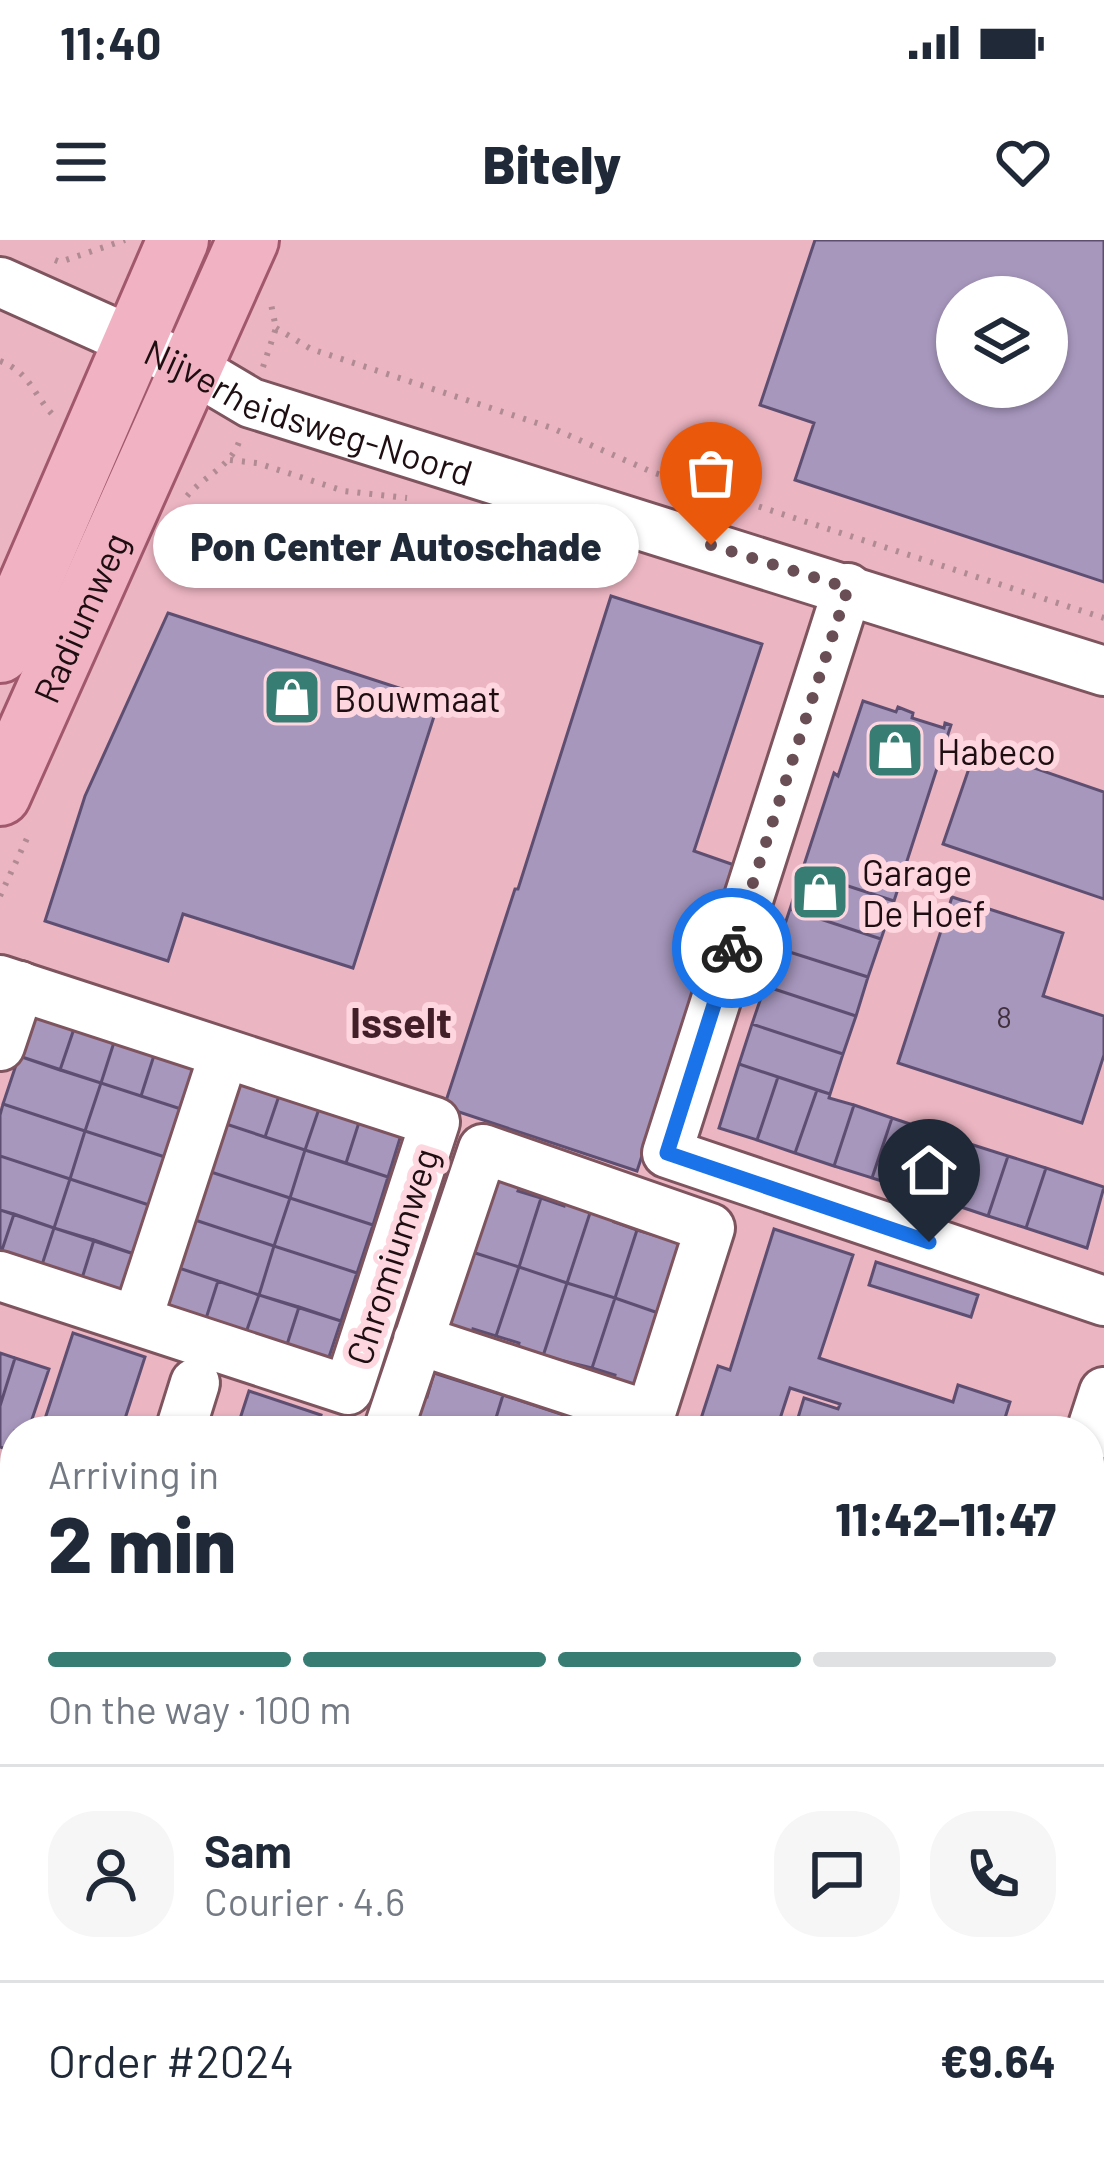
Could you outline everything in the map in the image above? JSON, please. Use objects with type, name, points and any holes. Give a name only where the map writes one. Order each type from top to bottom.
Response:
[{"type":"main road","name":"Radiumweg","points":[[0,652],[133,342],[159,245]]},
{"type":"main road","name":"Radiumweg","points":[[0,795],[192,368],[250,270]]},
{"type":"street","name":"Nijverheidsweg-Noord","points":[[0,282],[192,368],[251,403],[1104,670]]},
{"type":"street","points":[[848,588],[667,1153],[1104,1301]]},
{"type":"street","name":"Chromiumweg","points":[[0,1046],[10,983],[435,1122],[348,1390],[0,1276]]},
{"type":"street","points":[[137,1320],[224,1054]]},
{"type":"street","points":[[393,1416],[483,1149],[710,1228],[650,1416]]},
{"type":"street","points":[[418,1340],[607,1416]]},
{"type":"street","points":[[185,1416],[195,1383]]},
{"type":"path","points":[[44,255],[60,262],[159,245]]},
{"type":"path","points":[[250,270],[276,328],[251,403]]},
{"type":"path","name":"Nijverheidsweg-Noord","points":[[276,328],[311,349],[552,428],[652,472],[1104,618]]},
{"type":"path","points":[[0,361],[26,376],[62,424],[92,436]]},
{"type":"shaded area","points":[[0,240],[1104,240],[1104,1416],[0,1416]]},
{"type":"building","points":[[815,240],[1104,240],[1104,582],[795,480],[814,423],[760,405]]},
{"type":"building","points":[[611,596],[762,644],[694,851],[737,866],[637,1171],[444,1107]]},
{"type":"building","points":[[168,613],[439,701],[353,968],[183,914],[168,961],[45,921],[85,796]]},
{"type":"building","points":[[863,701],[896,712],[898,707],[913,713],[912,718],[944,728],[945,723],[951,725],[894,901],[802,871]]},
{"type":"building","points":[[976,748],[1104,792],[1104,899],[943,844]]},
{"type":"building","points":[[802,871],[894,901],[881,939],[790,909]]},
{"type":"building","points":[[952,897],[1063,933],[1043,996],[1104,1016],[1104,1055],[1082,1123],[898,1063]]},
{"type":"building","points":[[790,909],[881,939],[868,977],[777,948]]},
{"type":"building","points":[[777,948],[868,977],[856,1016],[765,986]]},
{"type":"building","points":[[765,986],[856,1016],[843,1054],[752,1024]]},
{"type":"building","points":[[32,1015],[77,1020],[60,1070],[19,1056]]},
{"type":"building","points":[[77,1020],[117,1033],[101,1083],[60,1070]]},
{"type":"building","points":[[752,1024],[843,1054],[830,1094],[739,1064]]},
{"type":"building","points":[[117,1033],[157,1046],[141,1096],[101,1083]]},
{"type":"building","points":[[157,1046],[196,1068],[184,1110],[141,1096]]},
{"type":"building","points":[[19,1056],[101,1083],[85,1131],[3,1104]]},
{"type":"building","points":[[739,1064],[778,1077],[757,1140],[719,1128]]},
{"type":"building","points":[[778,1077],[817,1090],[795,1153],[757,1140]]},
{"type":"building","points":[[237,1082],[282,1087],[265,1137],[223,1123]]},
{"type":"building","points":[[101,1083],[184,1110],[168,1158],[85,1131]]},
{"type":"building","points":[[282,1087],[322,1100],[305,1150],[265,1137]]},
{"type":"building","points":[[817,1090],[854,1105],[834,1166],[795,1153]]},
{"type":"building","points":[[322,1100],[362,1113],[346,1163],[305,1150]]},
{"type":"building","points":[[3,1104],[85,1131],[70,1179],[0,1156]]},
{"type":"building","points":[[854,1105],[892,1118],[872,1178],[834,1166]]},
{"type":"building","points":[[362,1113],[401,1135],[388,1177],[346,1163]]},
{"type":"building","points":[[892,1118],[931,1131],[911,1190],[872,1178]]},
{"type":"building","points":[[223,1123],[305,1150],[290,1198],[208,1171]]},
{"type":"building","points":[[85,1131],[168,1158],[152,1206],[70,1179]]},
{"type":"building","points":[[931,1131],[970,1144],[949,1203],[911,1190]]},
{"type":"building","points":[[970,1144],[1008,1156],[988,1216],[949,1203]]},
{"type":"building","points":[[305,1150],[388,1177],[373,1225],[290,1198]]},
{"type":"building","points":[[0,1156],[70,1179],[54,1228],[0,1210]]},
{"type":"building","points":[[1008,1156],[1046,1168],[1026,1228],[988,1216]]},
{"type":"building","points":[[1046,1168],[1104,1187],[1087,1248],[1026,1228]]},
{"type":"building","points":[[208,1171],[290,1198],[274,1246],[192,1219]]},
{"type":"building","points":[[493,1178],[541,1198],[519,1267],[469,1251]]},
{"type":"building","points":[[70,1179],[152,1206],[137,1255],[54,1228]]},
{"type":"building","points":[[290,1198],[373,1225],[357,1273],[274,1246]]},
{"type":"building","points":[[541,1198],[591,1210],[567,1283],[519,1267]]},
{"type":"building","points":[[0,1210],[14,1214],[0,1256]]},
{"type":"building","points":[[591,1210],[637,1230],[615,1298],[567,1283]]},
{"type":"building","points":[[14,1214],[54,1228],[38,1277],[0,1256]]},
{"type":"building","points":[[192,1219],[274,1246],[259,1295],[176,1267]]},
{"type":"building","points":[[54,1228],[94,1240],[78,1291],[38,1277]]},
{"type":"building","points":[[774,1229],[853,1255],[819,1358],[953,1402],[958,1385],[1010,1402],[1006,1416],[799,1416],[804,1398],[838,1409],[840,1404],[790,1388],[781,1416],[702,1416],[718,1366],[730,1370]]},
{"type":"building","points":[[637,1230],[688,1242],[664,1315],[615,1298]]},
{"type":"building","points":[[94,1240],[137,1255],[122,1296],[78,1291]]},
{"type":"building","points":[[274,1246],[357,1273],[341,1321],[259,1295]]},
{"type":"building","points":[[469,1251],[519,1267],[496,1336],[446,1324]]},
{"type":"building","points":[[876,1262],[978,1295],[971,1317],[869,1285]]},
{"type":"building","points":[[176,1267],[218,1281],[202,1331],[164,1309]]},
{"type":"building","points":[[519,1267],[567,1283],[543,1356],[496,1336]]},
{"type":"building","points":[[218,1281],[259,1295],[242,1344],[202,1331]]},
{"type":"building","points":[[567,1283],[615,1298],[592,1368],[543,1356]]},
{"type":"building","points":[[259,1295],[299,1307],[283,1357],[242,1344]]},
{"type":"building","points":[[615,1298],[664,1315],[640,1388],[592,1368]]},
{"type":"building","points":[[299,1307],[341,1321],[327,1363],[283,1357]]},
{"type":"building","points":[[73,1333],[145,1357],[126,1416],[46,1416]]},
{"type":"building","points":[[0,1353],[15,1358],[0,1406]]},
{"type":"building","points":[[15,1358],[49,1369],[33,1416],[0,1416]]},
{"type":"building","points":[[434,1373],[503,1395],[497,1416],[416,1416],[422,1396],[427,1397]]},
{"type":"building","points":[[249,1391],[321,1415],[321,1416],[241,1416]]},
{"type":"building","points":[[503,1395],[567,1416],[497,1416]]},
{"type":"way so far","points":[[711,545],[848,588],[732,948]]},
{"type":"place","name":"Pon Center Autoschade","points":[[711,545]]},
{"type":"place","name":"Bouwmaat","points":[[292,697]]},
{"type":"place","name":"Habeco","points":[[895,750]]},
{"type":"place","name":"Garage De Hoef","points":[[820,892]]},
{"type":"district","name":"Isselt","points":[[401,1021]]},
{"type":"route","points":[[732,948],[667,1153],[929,1242]]}]
